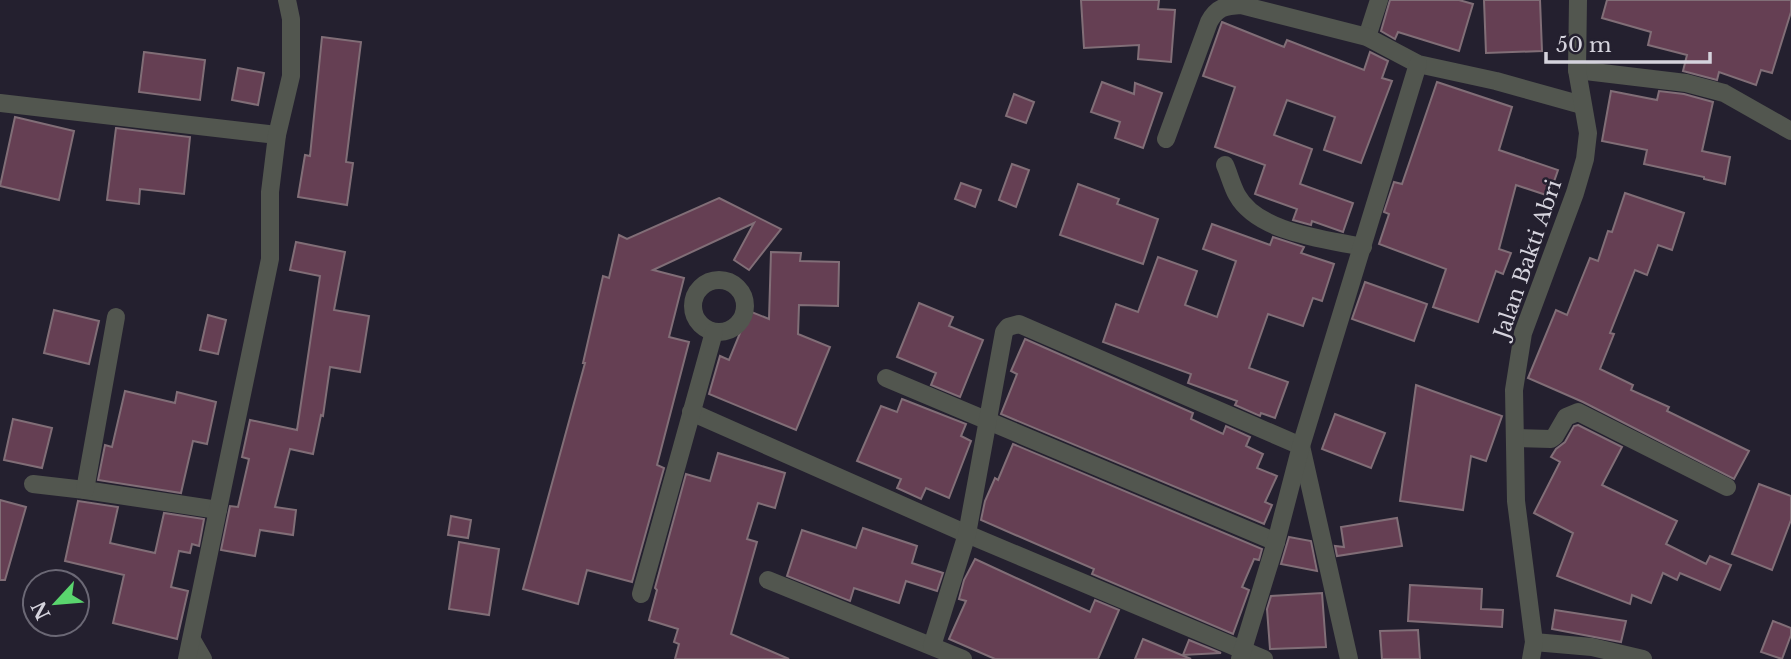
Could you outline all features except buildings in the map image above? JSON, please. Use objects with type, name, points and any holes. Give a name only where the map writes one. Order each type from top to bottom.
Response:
[{"type":"street","points":[[187,659],[270,259],[270,192],[277,135],[291,76],[291,19],[287,0]]},
{"type":"street","points":[[1367,37],[1380,0]]},
{"type":"street","name":"Jalan Bakti Abri","points":[[1532,650],[1516,502],[1514,390],[1523,333],[1575,193],[1584,159],[1588,133],[1577,70],[1578,0]]},
{"type":"street","points":[[1166,139],[1209,22],[1215,10],[1226,6],[1241,5],[1367,37],[1418,64],[1496,81],[1582,106]]},
{"type":"street","points":[[1241,655],[1276,542],[1301,446],[1418,64]]},
{"type":"street","points":[[1577,70],[1686,83],[1724,93],[1791,131]]},
{"type":"street","points":[[0,103],[277,135]]},
{"type":"street","points":[[1225,165],[1237,196],[1259,218],[1308,236],[1363,247]]},
{"type":"street","points":[[85,490],[117,317]]},
{"type":"street","points":[[768,580],[946,654],[1007,327],[1019,324],[1301,446]]},
{"type":"street","points":[[640,594],[714,332]]},
{"type":"street","points":[[886,378],[1276,542]]},
{"type":"street","points":[[691,412],[1241,655],[1264,659]]},
{"type":"street","points":[[1515,439],[1551,439],[1566,416],[1578,412],[1727,487]]},
{"type":"street","points":[[1301,446],[1349,659]]},
{"type":"street","points":[[33,484],[218,510]]},
{"type":"street","points":[[192,640],[203,659]]},
{"type":"street","points":[[1532,650],[1592,647],[1643,659]]}]
